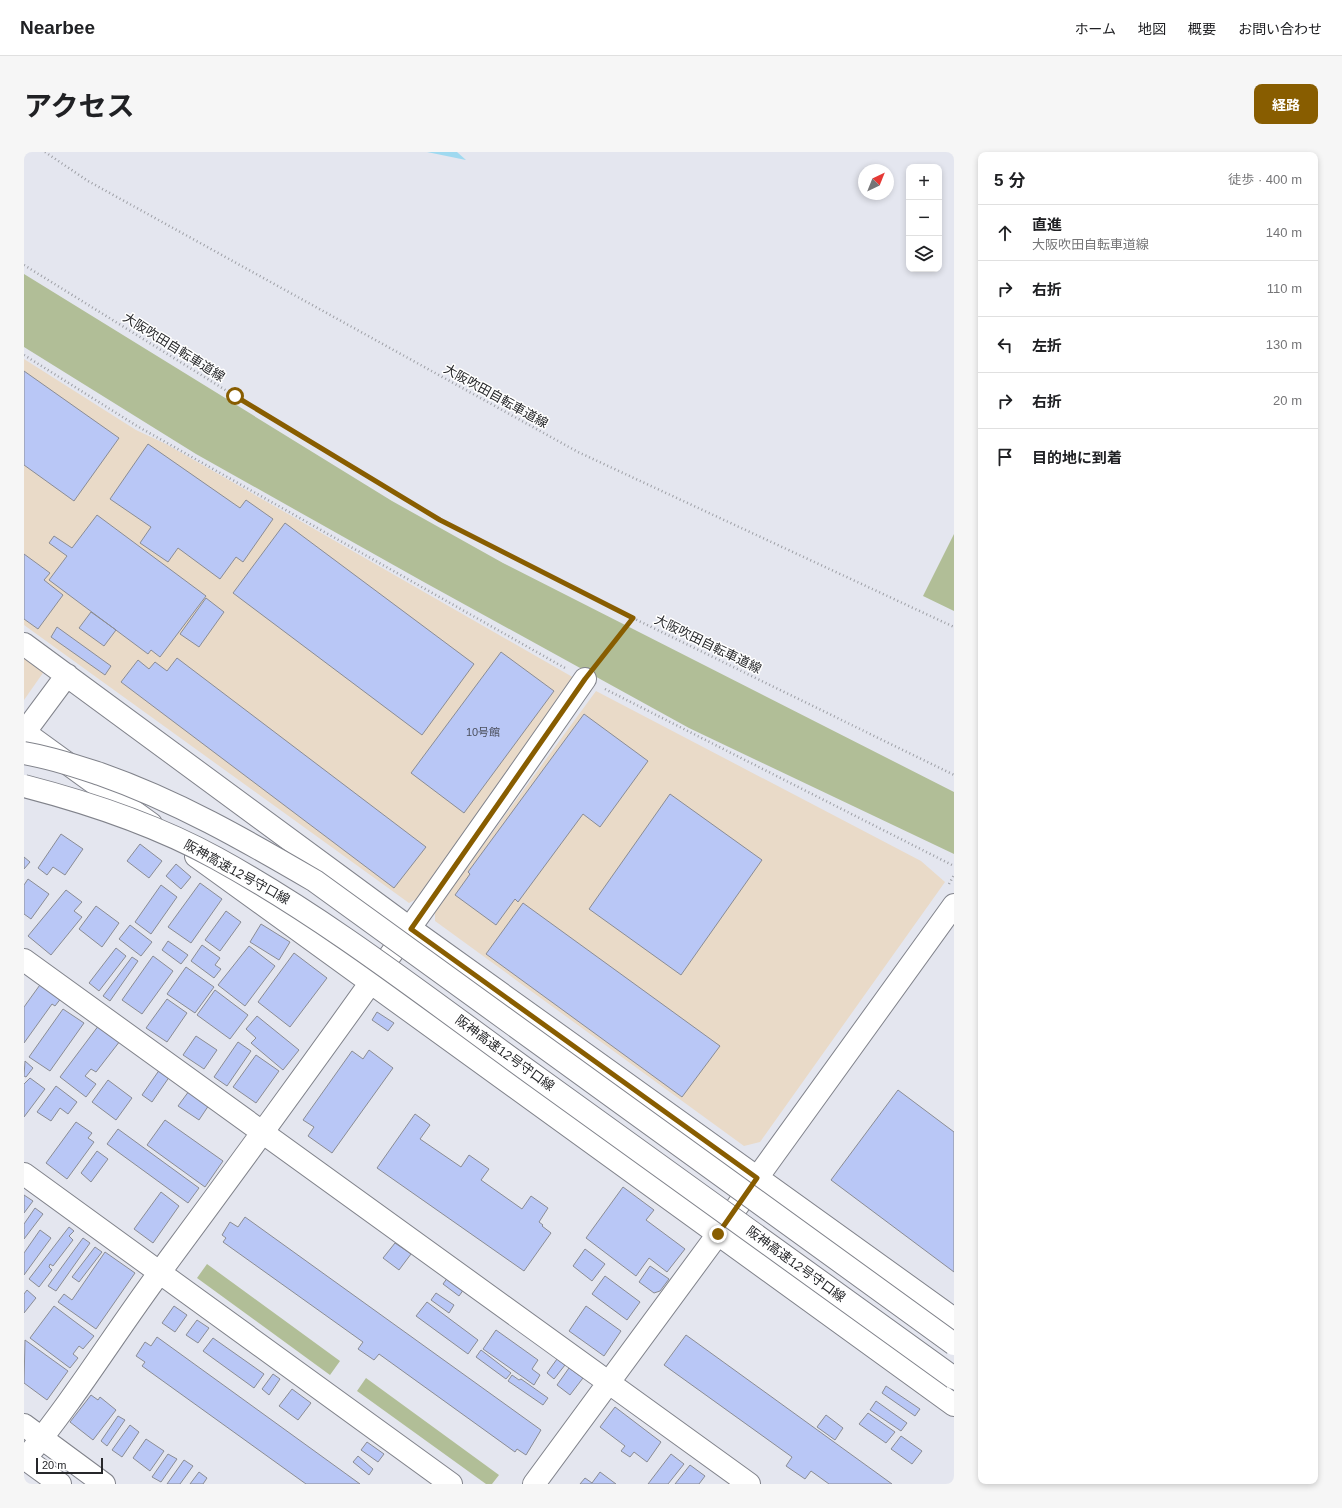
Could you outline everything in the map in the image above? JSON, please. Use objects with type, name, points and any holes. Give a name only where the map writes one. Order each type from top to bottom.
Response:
[{"type":"main road","points":[[24,644],[411,929],[954,1319]]},
{"type":"main road","points":[[67,675],[24,733],[371,982],[954,1405]]},
{"type":"main road","points":[[60,1484],[24,1459],[42,1438],[160,1273],[263,1134],[371,982],[411,929],[585,679]]},
{"type":"main road","points":[[24,753],[80,768],[131,785],[185,808],[233,833],[315,881],[954,1344]]},
{"type":"main road","name":"阪神高速12号守口線","points":[[24,786],[70,798],[112,812],[172,837],[215,857],[296,905],[460,1021],[954,1378]]},
{"type":"main road","points":[[534,1484],[718,1234],[954,906]]},
{"type":"main road","points":[[24,960],[263,1134],[750,1484]]},
{"type":"main road","points":[[24,1174],[451,1484]]},
{"type":"main road","points":[[24,1425],[104,1484]]},
{"type":"path","name":"大阪吹田自転車道線","points":[[45,152],[88,181],[578,452],[954,627]]},
{"type":"path","name":"大阪吹田自転車道線","points":[[24,265],[235,396],[440,520],[633,618],[954,775]]},
{"type":"path","points":[[24,355],[137,426],[585,679],[954,866]]},
{"type":"path","points":[[585,679],[633,618]]},
{"type":"shaded area","points":[[24,359],[136,430],[166,444],[576,679],[427,893],[409,903],[24,625]]},
{"type":"shaded area","points":[[24,655],[45,670],[24,700]]},
{"type":"shaded area","points":[[596,691],[921,861],[945,882],[760,1142],[744,1146],[435,921],[435,911]]},
{"type":"green space","points":[[24,274],[392,501],[503,563],[954,792],[954,854],[689,728],[422,581],[196,454],[24,347]]},
{"type":"green space","points":[[954,534],[954,611],[923,596]]},
{"type":"green space","points":[[207,1264],[340,1361],[330,1375],[197,1278]]},
{"type":"green space","points":[[366,1378],[499,1475],[492,1484],[486,1484],[357,1391]]},
{"type":"water","points":[[427,152],[457,152],[466,160]]},
{"type":"building","points":[[24,371],[119,438],[74,501],[24,465]]},
{"type":"building","points":[[148,444],[240,508],[246,500],[273,519],[243,562],[236,557],[220,579],[178,548],[168,562],[140,543],[151,527],[110,499]]},
{"type":"building","points":[[97,515],[206,596],[160,657],[151,650],[148,654],[49,580],[67,556],[49,543],[54,536],[72,548]]},
{"type":"building","points":[[285,523],[474,664],[422,735],[233,593]]},
{"type":"building","points":[[24,554],[50,573],[44,580],[63,595],[38,629],[24,619]]},
{"type":"building","points":[[206,598],[224,612],[199,647],[180,634]]},
{"type":"building","points":[[91,612],[116,630],[104,646],[79,628]]},
{"type":"building","points":[[57,627],[111,666],[105,675],[51,637]]},
{"type":"building","points":[[501,652],[554,691],[464,813],[411,773]]},
{"type":"building","points":[[177,658],[426,847],[394,888],[121,682],[138,660],[149,669],[155,662],[167,671]]},
{"type":"building","points":[[584,714],[648,761],[600,827],[583,814],[518,902],[515,899],[496,925],[455,895],[470,874],[468,872]]},
{"type":"building","points":[[670,794],[762,860],[681,975],[589,909]]},
{"type":"building","points":[[61,834],[83,849],[65,875],[53,867],[47,875],[38,868]]},
{"type":"building","points":[[140,844],[162,861],[149,878],[127,861]]},
{"type":"building","points":[[24,857],[30,862],[24,869]]},
{"type":"building","points":[[176,864],[191,877],[181,889],[166,876]]},
{"type":"building","points":[[28,879],[49,894],[31,919],[24,914],[24,885]]},
{"type":"building","points":[[200,883],[222,899],[191,943],[168,927]]},
{"type":"building","points":[[161,885],[177,897],[151,934],[135,922]]},
{"type":"building","points":[[66,890],[82,902],[74,911],[82,917],[51,955],[28,936]]},
{"type":"building","points":[[523,903],[720,1046],[682,1097],[486,954]]},
{"type":"building","points":[[96,906],[119,923],[102,947],[79,929]]},
{"type":"building","points":[[226,911],[241,922],[220,951],[205,940]]},
{"type":"building","points":[[261,924],[290,942],[279,960],[250,942]]},
{"type":"building","points":[[130,925],[152,942],[141,956],[119,939]]},
{"type":"building","points":[[168,941],[188,955],[181,964],[162,950]]},
{"type":"building","points":[[202,945],[220,958],[215,965],[221,969],[214,978],[191,961]]},
{"type":"building","points":[[249,946],[275,966],[245,1006],[218,985]]},
{"type":"building","points":[[116,948],[126,956],[99,991],[89,983]]},
{"type":"building","points":[[294,953],[327,978],[290,1027],[258,1002]]},
{"type":"building","points":[[153,956],[173,971],[142,1014],[122,1000]]},
{"type":"building","points":[[132,957],[138,961],[110,1001],[103,996]]},
{"type":"building","points":[[186,967],[214,987],[195,1013],[167,994]]},
{"type":"building","points":[[42,982],[62,997],[55,1006],[52,1004],[24,1043],[24,1007]]},
{"type":"building","points":[[215,990],[248,1015],[230,1039],[197,1015]]},
{"type":"building","points":[[167,999],[187,1013],[167,1042],[146,1028]]},
{"type":"building","points":[[63,1009],[84,1023],[50,1071],[29,1057]]},
{"type":"building","points":[[377,1012],[394,1023],[388,1031],[372,1020]]},
{"type":"building","points":[[257,1016],[299,1050],[283,1070],[251,1043],[256,1038],[246,1029]]},
{"type":"building","points":[[99,1025],[120,1041],[96,1072],[91,1069],[85,1076],[96,1084],[86,1097],[60,1077]]},
{"type":"building","points":[[196,1036],[217,1050],[204,1069],[183,1055]]},
{"type":"building","points":[[238,1042],[251,1051],[227,1086],[214,1077]]},
{"type":"building","points":[[369,1050],[393,1068],[332,1153],[308,1136],[314,1127],[303,1120],[352,1051],[363,1059]]},
{"type":"building","points":[[256,1055],[279,1071],[256,1103],[233,1087]]},
{"type":"building","points":[[25,1061],[33,1068],[26,1077],[24,1076]]},
{"type":"building","points":[[160,1069],[170,1076],[152,1102],[142,1095]]},
{"type":"building","points":[[30,1078],[45,1089],[24,1117],[24,1084]]},
{"type":"building","points":[[108,1080],[132,1098],[116,1120],[92,1102]]},
{"type":"building","points":[[56,1086],[77,1102],[68,1114],[60,1108],[51,1121],[37,1112]]},
{"type":"building","points":[[898,1090],[954,1132],[954,1272],[831,1180]]},
{"type":"building","points":[[189,1091],[209,1105],[199,1120],[178,1106]]},
{"type":"building","points":[[415,1114],[430,1125],[420,1139],[461,1167],[469,1155],[489,1169],[481,1180],[522,1209],[531,1196],[548,1208],[539,1222],[551,1233],[524,1271],[377,1168]]},
{"type":"building","points":[[165,1120],[223,1161],[205,1187],[147,1145]]},
{"type":"building","points":[[76,1122],[92,1133],[88,1138],[94,1142],[67,1179],[46,1163]]},
{"type":"building","points":[[118,1129],[199,1188],[188,1203],[107,1144]]},
{"type":"building","points":[[97,1151],[108,1159],[91,1182],[81,1173]]},
{"type":"building","points":[[623,1187],[654,1210],[646,1220],[685,1249],[667,1272],[649,1258],[636,1276],[586,1238]]},
{"type":"building","points":[[161,1192],[179,1206],[153,1243],[134,1229]]},
{"type":"building","points":[[24,1195],[33,1201],[24,1213]]},
{"type":"building","points":[[35,1208],[43,1214],[24,1239],[24,1224]]},
{"type":"building","points":[[245,1217],[541,1430],[526,1455],[517,1449],[515,1452],[379,1354],[374,1360],[358,1349],[363,1342],[223,1242],[226,1238],[222,1235],[230,1222],[238,1227]]},
{"type":"building","points":[[69,1227],[74,1231],[69,1236],[73,1240],[53,1266],[50,1264],[49,1267],[52,1270],[39,1287],[29,1279]]},
{"type":"building","points":[[40,1230],[51,1238],[24,1275],[24,1253]]},
{"type":"building","points":[[83,1238],[90,1243],[56,1291],[48,1286]]},
{"type":"building","points":[[395,1243],[411,1254],[399,1270],[383,1258]]},
{"type":"building","points":[[95,1247],[102,1252],[79,1282],[72,1277]]},
{"type":"building","points":[[585,1249],[605,1264],[592,1281],[573,1266]]},
{"type":"building","points":[[105,1252],[135,1273],[96,1329],[58,1302],[64,1294],[72,1300]]},
{"type":"building","points":[[650,1266],[669,1279],[660,1291],[654,1293],[639,1282]]},
{"type":"building","points":[[605,1276],[640,1302],[627,1320],[592,1294]]},
{"type":"building","points":[[448,1277],[464,1289],[459,1296],[443,1284]]},
{"type":"building","points":[[27,1290],[36,1298],[24,1313],[24,1294]]},
{"type":"building","points":[[436,1293],[454,1305],[449,1313],[431,1300]]},
{"type":"building","points":[[427,1302],[478,1340],[468,1354],[416,1316]]},
{"type":"building","points":[[54,1306],[94,1336],[83,1349],[79,1346],[73,1354],[78,1358],[70,1368],[30,1338]]},
{"type":"building","points":[[174,1306],[187,1315],[175,1332],[162,1323]]},
{"type":"building","points":[[586,1306],[621,1331],[604,1356],[569,1331]]},
{"type":"building","points":[[197,1320],[209,1328],[198,1343],[186,1335]]},
{"type":"building","points":[[496,1330],[538,1360],[532,1369],[540,1375],[534,1385],[483,1349]]},
{"type":"building","points":[[686,1335],[892,1484],[829,1484],[811,1471],[805,1479],[786,1466],[792,1457],[664,1365]]},
{"type":"building","points":[[157,1337],[360,1484],[306,1484],[142,1366],[145,1362],[136,1356],[145,1342],[151,1346]]},
{"type":"building","points":[[213,1338],[264,1374],[254,1388],[203,1351]]},
{"type":"building","points":[[25,1340],[68,1371],[47,1400],[24,1383]]},
{"type":"building","points":[[481,1350],[511,1373],[506,1379],[476,1357]]},
{"type":"building","points":[[557,1359],[565,1365],[554,1379],[547,1373]]},
{"type":"building","points":[[569,1368],[583,1378],[570,1395],[557,1385]]},
{"type":"building","points":[[273,1374],[280,1379],[269,1395],[262,1389]]},
{"type":"building","points":[[512,1375],[519,1380],[521,1379],[548,1398],[543,1405],[508,1381]]},
{"type":"building","points":[[886,1386],[920,1409],[915,1416],[882,1393]]},
{"type":"building","points":[[292,1389],[311,1403],[298,1420],[279,1406]]},
{"type":"building","points":[[91,1395],[98,1400],[100,1397],[116,1410],[93,1440],[70,1422]]},
{"type":"building","points":[[876,1401],[907,1423],[901,1431],[870,1410]]},
{"type":"building","points":[[615,1407],[661,1442],[647,1462],[634,1452],[630,1457],[621,1451],[625,1446],[600,1427]]},
{"type":"building","points":[[868,1413],[895,1432],[886,1443],[859,1424]]},
{"type":"building","points":[[826,1415],[843,1428],[835,1440],[817,1427]]},
{"type":"building","points":[[118,1416],[125,1420],[107,1446],[101,1441]]},
{"type":"building","points":[[130,1425],[139,1432],[122,1457],[112,1450]]},
{"type":"building","points":[[901,1436],[922,1451],[912,1464],[891,1449]]},
{"type":"building","points":[[146,1439],[164,1451],[150,1471],[133,1458]]},
{"type":"building","points":[[367,1442],[384,1454],[378,1462],[361,1450]]},
{"type":"building","points":[[168,1454],[177,1459],[161,1482],[152,1477]]},
{"type":"building","points":[[671,1454],[684,1464],[668,1484],[648,1484]]},
{"type":"building","points":[[358,1456],[373,1469],[369,1475],[353,1462]]},
{"type":"building","points":[[184,1460],[193,1466],[180,1484],[167,1484]]},
{"type":"building","points":[[690,1465],[705,1476],[699,1484],[675,1484]]},
{"type":"building","points":[[199,1472],[207,1478],[203,1484],[190,1484]]},
{"type":"building","points":[[600,1472],[616,1484],[580,1484],[585,1478],[592,1483]]},
{"type":"route","points":[[235,396],[440,520],[633,618],[585,679],[411,929],[757,1178],[718,1234]]}]
